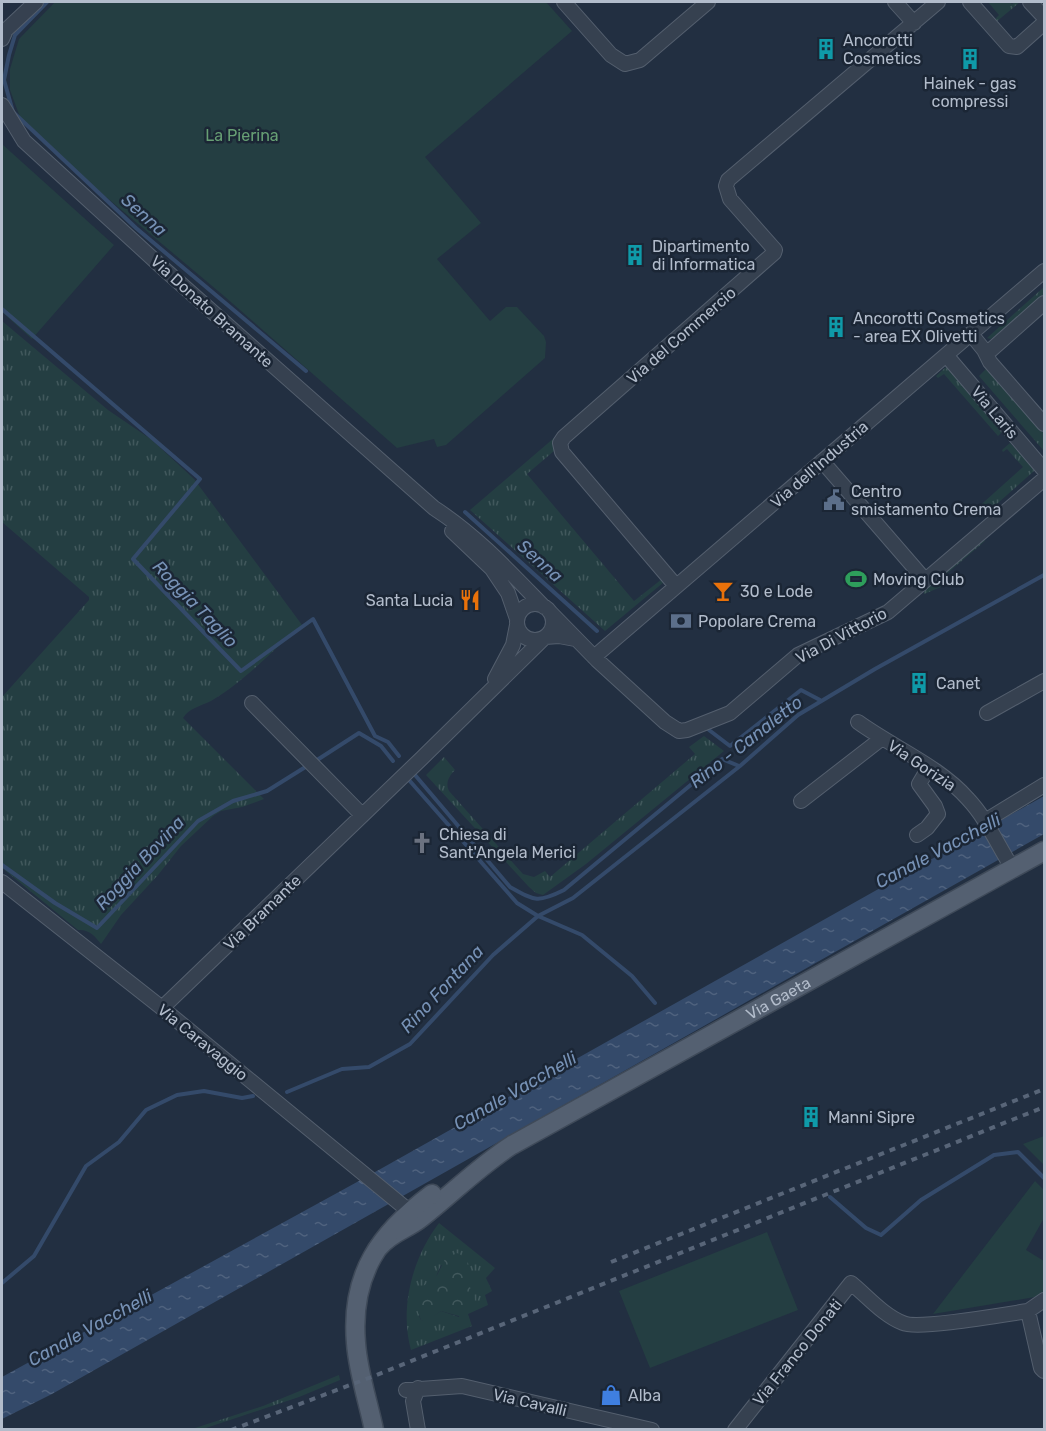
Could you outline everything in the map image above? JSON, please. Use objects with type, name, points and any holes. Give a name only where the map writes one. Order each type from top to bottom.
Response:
[{"type":"main road","name":"Via Gaeta","points":[[374,1430],[357,1356],[355,1329],[357,1302],[364,1276],[379,1247],[409,1212],[465,1171],[1009,863],[1044,852]]},
{"type":"street","points":[[2,39],[6,30],[36,2]]},
{"type":"street","points":[[564,2],[611,55],[617,61],[625,64],[640,60],[708,2]]},
{"type":"street","points":[[896,2],[914,23]]},
{"type":"street","name":"Via del Commercio","points":[[676,586],[562,452],[560,443],[564,437],[773,256],[775,250],[730,198],[726,186],[728,180],[938,2]]},
{"type":"street","points":[[970,2],[1009,46],[1017,46],[1044,23]]},
{"type":"street","points":[[1032,2],[1044,17]]},
{"type":"street","name":"Via Donato Bramante","points":[[2,105],[24,141],[164,269],[434,508],[471,536],[547,609]]},
{"type":"street","name":"Via dell'Industria","points":[[594,657],[1044,272]]},
{"type":"street","points":[[984,350],[991,350],[1044,303]]},
{"type":"street","name":"Via Laris","points":[[970,334],[984,350],[990,362],[1044,424]]},
{"type":"street","name":"Via Laris","points":[[946,355],[1044,470]]},
{"type":"street","points":[[822,461],[925,580]]},
{"type":"street","name":"Via Di Vittorio","points":[[547,609],[575,639],[665,722],[679,731],[687,730],[730,713],[798,655],[888,612],[1044,479]]},
{"type":"street","name":"Via Donato Bramante","points":[[434,508],[449,529],[492,569],[508,593],[517,622]]},
{"type":"street","points":[[544,637],[552,627],[552,616],[547,609],[539,605],[528,605],[519,613],[517,622],[522,635],[533,640],[559,636],[575,639]]},
{"type":"street","name":"Via Bramante","points":[[487,694],[513,645],[517,622]]},
{"type":"street","name":"Via Bramante","points":[[162,1008],[544,637]]},
{"type":"street","points":[[987,713],[1044,681]]},
{"type":"street","points":[[252,703],[362,816]]},
{"type":"street","name":"Via Gorizia","points":[[858,722],[956,786],[970,800],[987,824],[1009,863]]},
{"type":"street","name":"Via Gorizia","points":[[801,801],[881,739]]},
{"type":"street","points":[[917,835],[935,820],[938,814],[919,784],[929,767]]},
{"type":"street","points":[[987,824],[1044,785]]},
{"type":"street","name":"Via Caravaggio","points":[[2,882],[162,1008],[369,1176],[409,1212]]},
{"type":"street","name":"Via Franco Donati","points":[[735,1430],[851,1283],[905,1325],[975,1319],[1028,1311],[1044,1300]]},
{"type":"street","points":[[1028,1311],[1041,1368],[1044,1371]]},
{"type":"street","name":"Via Cavalli","points":[[418,1430],[412,1389],[462,1386],[652,1430]]},
{"type":"green space","name":"La Pierina","points":[[55,2],[546,2],[572,31],[425,157],[481,223],[437,259],[490,321],[506,307],[517,307],[544,336],[545,358],[446,445],[437,447],[434,439],[397,448],[224,296],[56,155],[20,117],[10,90],[10,69],[19,39]]},
{"type":"green space","points":[[988,2],[1012,4],[1020,2],[996,22],[994,20],[999,15]]},
{"type":"green space","points":[[2,144],[114,245],[32,339],[2,312]]},
{"type":"green space","points":[[1044,287],[1044,294],[991,339],[987,338]]},
{"type":"green space","points":[[2,321],[108,410],[152,440],[194,479],[302,625],[235,684],[183,718],[264,799],[221,811],[213,816],[181,846],[121,915],[101,944],[89,932],[78,930],[2,868],[2,697],[89,600],[89,597],[2,522]]},
{"type":"green space","points":[[946,367],[1002,432],[998,436],[944,374],[938,378],[936,376]]},
{"type":"green space","points":[[987,368],[1044,434],[1044,451],[979,376]]},
{"type":"green space","points":[[554,438],[554,451],[527,474],[634,601],[662,579],[664,582],[605,631],[470,510]]},
{"type":"green space","points":[[1010,443],[1034,471],[981,518],[975,510],[1023,467],[1007,449],[1003,452],[1002,450]]},
{"type":"green space","points":[[983,539],[985,541],[943,577],[948,584],[924,594],[924,589]]},
{"type":"green space","points":[[704,736],[724,751],[586,864],[543,895],[529,887],[426,775],[444,757],[455,770],[448,780],[449,791],[523,874],[534,877],[545,871],[550,877],[695,754],[689,747]]},
{"type":"green space","points":[[1044,1136],[1044,1165],[1023,1144]]},
{"type":"green space","points":[[1035,1181],[1044,1190],[1044,1218],[1026,1250],[1044,1261],[1044,1291],[1035,1297],[933,1314]]},
{"type":"green space","points":[[439,1223],[495,1268],[486,1278],[492,1291],[485,1295],[488,1305],[468,1314],[472,1326],[411,1350],[408,1334],[408,1300],[416,1267],[430,1236]],"holes":[[[441,1265],[466,1280],[459,1317],[441,1311],[426,1321],[421,1320],[419,1316]]]},
{"type":"green space","points":[[767,1232],[798,1310],[650,1368],[619,1291]]},
{"type":"green space","points":[[457,1253],[463,1256],[468,1264],[471,1274],[466,1284],[474,1291],[475,1304],[462,1317],[441,1311],[426,1322],[421,1320],[416,1307],[420,1289],[437,1275],[445,1259]]},
{"type":"green space","points":[[339,1375],[340,1380],[299,1397],[203,1429],[192,1429],[263,1406]]},
{"type":"water","points":[[1044,796],[1044,834],[52,1394],[2,1419],[2,1377],[368,1176]]},
{"type":"waterway","name":"Senna","points":[[47,2],[15,35],[4,80],[13,112],[136,228],[306,371]]},
{"type":"waterway","name":"Roggia Taglio","points":[[2,309],[200,479],[133,559],[241,671],[313,619],[375,736],[388,742],[399,756]]},
{"type":"waterway","name":"Senna","points":[[465,512],[597,631]]},
{"type":"waterway","name":"Rino - Canaletto","points":[[287,1092],[342,1069],[369,1067],[410,1044],[493,955],[538,916],[573,898],[740,766],[798,715],[875,669],[1044,575]]},
{"type":"waterway","name":"Senna","points":[[709,730],[730,746],[801,690],[820,700]]},
{"type":"waterway","name":"Roggia Bovina","points":[[314,762],[359,733],[381,746],[393,761]]},
{"type":"waterway","name":"Roggia Taglio","points":[[415,775],[510,887],[537,899],[564,890],[722,759],[739,766]]},
{"type":"waterway","name":"Roggia Bovina","points":[[2,865],[55,903],[97,928],[198,821],[233,801],[267,791],[307,766]]},
{"type":"waterway","name":"Roggia Bovina","points":[[409,780],[517,903],[538,916],[582,935],[632,976],[655,1003]]},
{"type":"waterway","name":"Rino Fontana","points":[[2,1283],[34,1256],[86,1166],[119,1142],[146,1110],[177,1095],[204,1091],[242,1098],[253,1096]]},
{"type":"waterway","points":[[830,1197],[866,1228],[881,1235],[921,1200],[994,1155],[1018,1152],[1044,1178]]},
{"type":"railway","points":[[611,1262],[1044,1089]]},
{"type":"railway","points":[[231,1430],[374,1376],[1044,1107]]},
{"type":"place","name":"Ancorotti Cosmetics","points":[[826,49]]},
{"type":"place","name":"Hainek - gas compressi","points":[[970,59]]},
{"type":"place","name":"Dipartimento di Informatica","points":[[635,255]]},
{"type":"place","name":"Ancorotti Cosmetics - area EX Olivetti","points":[[836,327]]},
{"type":"place","name":"Centro smistamento Crema","points":[[834,500]]},
{"type":"place","name":"Moving Club","points":[[856,579]]},
{"type":"place","name":"30 e Lode","points":[[723,591]]},
{"type":"place","name":"Santa Lucia","points":[[470,600]]},
{"type":"place","name":"Popolare Crema","points":[[681,621]]},
{"type":"place","name":"Canet","points":[[919,683]]},
{"type":"place","name":"Chiesa di Sant'Angela Merici","points":[[422,843]]},
{"type":"place","name":"Manni Sipre","points":[[811,1117]]},
{"type":"place","name":"Alba","points":[[611,1395]]},
{"type":"water label","name":"Canale Vacchelli","points":[[938,851]]},
{"type":"water label","name":"Canale Vacchelli","points":[[515,1091]]},
{"type":"water label","name":"Canale Vacchelli","points":[[90,1328]]}]
